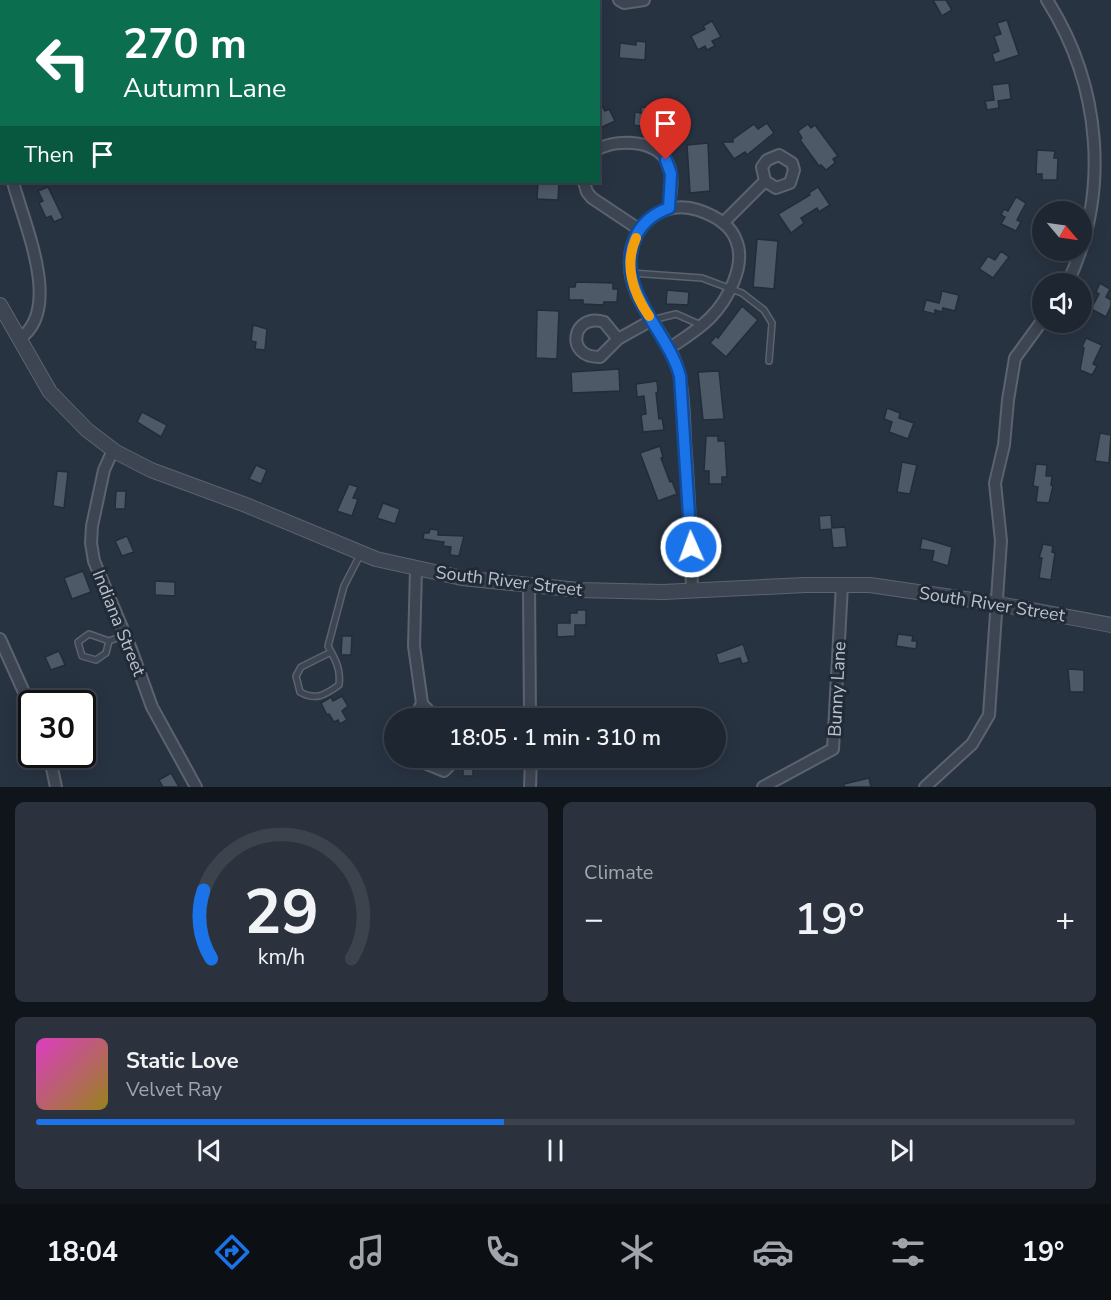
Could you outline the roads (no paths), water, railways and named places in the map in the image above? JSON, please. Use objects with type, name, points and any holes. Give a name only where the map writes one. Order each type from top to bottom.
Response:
[{"type":"street","points":[[619,0],[624,3],[644,0]]},
{"type":"street","points":[[1047,0],[1065,31],[1078,62],[1090,102],[1094,145],[1093,208],[1082,250],[1072,273]]},
{"type":"street","points":[[600,148],[613,143],[640,144],[661,154],[671,174],[669,208]]},
{"type":"street","points":[[723,223],[765,181]]},
{"type":"street","points":[[13,183],[35,261],[39,291],[33,326],[19,339]]},
{"type":"street","points":[[584,183],[592,198],[640,230]]},
{"type":"street","points":[[670,348],[702,325],[717,310],[731,287],[737,271],[739,248],[731,231],[723,223],[697,210],[669,208],[654,215],[640,230],[632,246],[631,273],[636,292],[670,348],[680,376],[691,525],[692,591]]},
{"type":"street","name":"South River Street","points":[[0,307],[57,399],[87,430],[113,450],[151,470],[246,505],[360,553],[416,569],[529,586],[634,592],[842,585],[894,588],[995,603],[1111,625]]},
{"type":"street","points":[[618,339],[651,320]]},
{"type":"street","points":[[925,787],[972,744],[989,715],[1000,541],[995,483],[1006,430],[1015,358],[1033,333]]},
{"type":"street","name":"Indiana Street","points":[[113,450],[104,470],[92,526],[91,543],[94,561],[152,707],[196,787]]},
{"type":"street","points":[[416,569],[414,646],[421,708]]},
{"type":"street","name":"Bunny Lane","points":[[763,787],[833,749],[842,585]]},
{"type":"street","points":[[529,586],[530,708]]},
{"type":"street","points":[[0,639],[23,690]]},
{"type":"street","points":[[422,705],[425,708]]},
{"type":"street","points":[[52,768],[56,787]]},
{"type":"street","points":[[530,787],[531,768]]},
{"type":"lane","points":[[631,273],[702,278],[731,287],[755,303],[770,318],[772,330],[769,361]]},
{"type":"lane","points":[[651,320],[676,314],[702,325]]},
{"type":"lane","points":[[331,652],[301,667],[296,676],[300,692],[309,697],[317,697],[339,685],[340,674],[331,652],[328,646],[344,586],[360,553]]},
{"type":"lane","points":[[109,642],[106,653],[96,660],[82,656],[78,648],[78,642],[89,634],[109,642],[125,635]]}]
